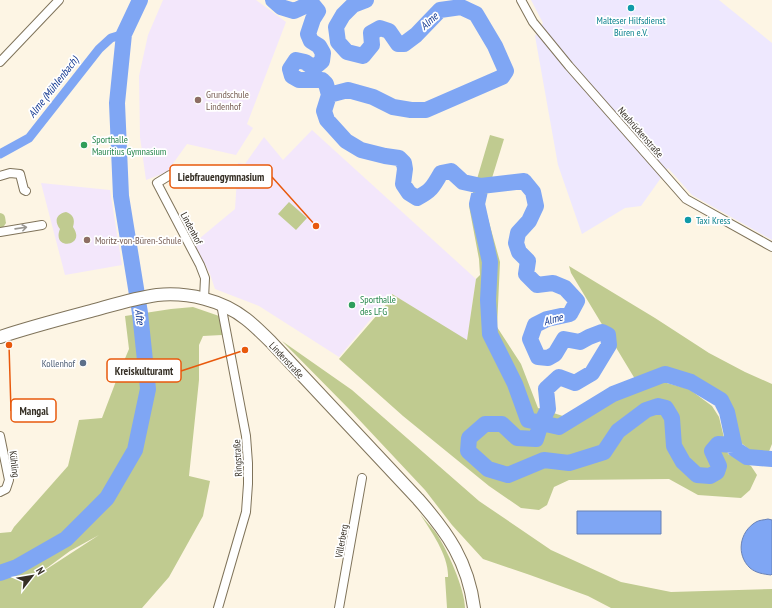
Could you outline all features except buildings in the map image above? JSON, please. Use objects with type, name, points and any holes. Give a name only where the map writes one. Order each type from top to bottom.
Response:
[{"type":"main road","name":"Lindenstraße","points":[[0,337],[123,302],[157,295],[170,294],[204,299],[221,304],[234,311],[257,329],[436,519],[456,551],[469,584],[474,608]]},
{"type":"street","points":[[0,62],[59,0]]},
{"type":"street","name":"Neubrückenstraße","points":[[521,0],[533,22],[569,66],[686,199],[772,247]]},
{"type":"street","points":[[0,176],[10,173],[20,174],[24,190],[26,191]]},
{"type":"street","name":"Lindenhof","points":[[170,175],[157,183],[200,265],[205,278],[204,299]]},
{"type":"street","points":[[0,232],[42,225]]},
{"type":"street","name":"Ringstraße","points":[[218,608],[246,512],[248,484],[246,436],[221,304]]},
{"type":"street","name":"Kühling","points":[[0,436],[9,480],[6,489],[0,492]]},
{"type":"street","name":"Villerberg","points":[[339,608],[362,478]]},
{"type":"shaded area","name":"Grundschule Lindenhof","points":[[163,0],[256,0],[286,22],[247,124],[253,128],[236,155],[187,144],[167,172],[146,180],[140,137],[139,76],[148,35]]},
{"type":"shaded area","points":[[531,0],[719,0],[772,43],[772,240],[692,195],[668,168],[641,206],[625,208],[582,234],[558,165],[535,36],[543,23]]},
{"type":"shaded area","points":[[312,130],[476,279],[467,341],[392,294],[339,357],[259,306],[215,289],[210,274],[194,243],[235,209],[238,163],[245,164],[264,137],[283,160]]},
{"type":"shaded area","name":"Moritz-von-Büren-Schule","points":[[41,183],[110,190],[122,265],[65,275]]},
{"type":"green space","points":[[490,135],[504,139],[484,204],[500,262],[497,327],[521,364],[538,408],[566,417],[610,389],[635,379],[640,391],[663,382],[689,389],[712,406],[719,417],[728,454],[751,466],[757,475],[750,490],[741,498],[698,495],[669,479],[569,480],[554,487],[547,505],[539,510],[521,508],[489,486],[403,416],[339,359],[390,300],[392,294],[467,340],[476,279],[480,275],[479,259],[469,206]]},
{"type":"green space","points":[[289,202],[307,218],[296,230],[278,214]]},
{"type":"green space","points":[[66,212],[73,218],[73,227],[76,234],[76,239],[68,244],[60,241],[60,229],[57,223],[58,216]]},
{"type":"green space","points":[[0,213],[4,215],[6,223],[2,229],[0,229]]},
{"type":"green space","points":[[569,266],[655,318],[709,353],[772,384],[772,444],[768,454],[750,450],[740,442],[733,410],[726,396],[691,376],[664,370],[635,379],[571,273]]},
{"type":"green space","points":[[193,307],[222,317],[222,335],[203,336],[199,345],[199,380],[189,476],[210,481],[203,516],[169,577],[142,608],[0,608],[0,533],[11,532],[68,466],[79,420],[102,418],[129,349],[125,316]],"holes":[[[99,535],[36,576],[70,551]]]},
{"type":"green space","points":[[282,341],[352,390],[479,501],[551,550],[621,582],[671,592],[772,589],[772,608],[611,608],[588,596],[483,559],[452,525],[425,490],[349,409]]},
{"type":"green space","points":[[420,514],[436,533],[450,559],[459,580],[465,608],[447,608],[445,577],[448,577],[448,569],[446,561],[438,544]]},
{"type":"water","points":[[577,511],[661,511],[661,534],[577,534]]},
{"type":"water","points":[[768,519],[772,520],[771,575],[762,574],[752,570],[746,563],[741,550],[743,538],[750,526],[757,521]]},
{"type":"waterway","name":"Afte","points":[[0,573],[17,567],[66,539],[107,498],[135,450],[148,389],[140,313],[121,196],[117,103],[124,34],[140,0]]},
{"type":"waterway","name":"Alme","points":[[273,0],[281,7],[294,11],[305,6],[313,5],[318,11],[313,19],[308,34],[311,41],[319,46],[323,53],[322,61],[316,66],[311,66],[305,62],[296,60],[290,69],[292,76],[299,80],[322,80],[326,84],[329,95],[324,111],[327,120],[346,141],[361,150],[399,158],[404,163],[405,169],[403,184],[409,193],[417,198],[431,188],[441,173],[451,171],[463,182],[481,186],[524,181],[533,192],[536,206],[529,221],[518,233],[516,243],[519,252],[528,261],[526,274],[537,285],[553,283],[565,288],[577,301],[570,314],[547,319],[535,325],[530,339],[538,357],[548,358],[555,354],[564,339],[580,342],[602,332],[608,335],[609,345],[592,373],[575,383],[559,377],[546,389],[548,409],[541,423],[536,439],[517,438],[502,424],[485,424],[469,438],[468,451],[488,469],[508,475],[544,460],[569,463],[604,452],[618,431],[646,410],[658,406],[666,408],[672,418],[674,446],[683,462],[697,475],[710,476],[717,472],[719,466],[712,451],[718,444],[734,445]]},
{"type":"waterway","name":"Alme","points":[[329,95],[348,90],[373,97],[393,107],[411,110],[426,110],[502,77],[506,71],[495,46],[476,14],[461,7],[440,10],[416,35],[404,44],[398,44],[389,31],[380,28],[371,33],[372,45],[363,56],[347,52],[338,42],[336,27],[343,15],[353,5],[366,0]]},
{"type":"waterway","name":"Alme (Mühlenbach)","points":[[0,154],[29,138],[99,49],[111,38],[124,34]]},
{"type":"waterway","name":"Alme","points":[[481,186],[477,204],[490,262],[488,300],[490,334],[515,384],[528,420],[559,427],[613,394],[665,374],[691,382],[721,400],[727,412],[735,449],[747,457],[772,459]]},
{"type":"place","name":"Malteser Hilfsdienst Büren e.V.","points":[[631,8]]},
{"type":"place","name":"Grundschule Lindenhof","points":[[198,100]]},
{"type":"place","name":"Sporthalle Mauritius Gymnasium","points":[[84,145]]},
{"type":"place","name":"Taxi Kress","points":[[688,220]]},
{"type":"place","name":"Liebfrauengymnasium","points":[[316,226]]},
{"type":"place","name":"Moritz-von-Büren-Schule","points":[[87,240]]},
{"type":"place","name":"Sporthalle des LFG","points":[[352,305]]},
{"type":"place","name":"Mangal","points":[[9,345]]},
{"type":"place","name":"Kreiskulturamt","points":[[245,350]]},
{"type":"place","name":"Kollenhof","points":[[83,363]]}]
